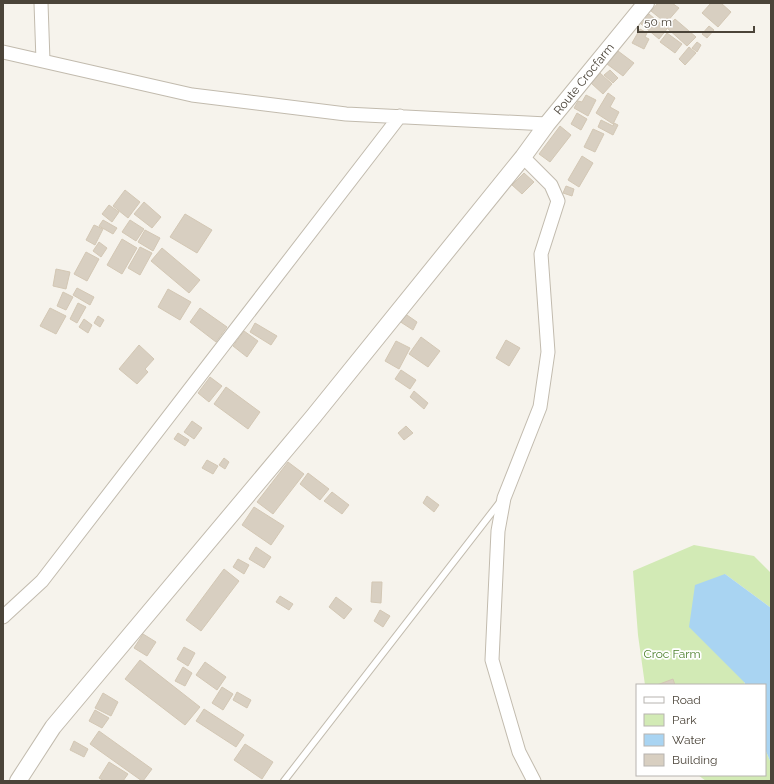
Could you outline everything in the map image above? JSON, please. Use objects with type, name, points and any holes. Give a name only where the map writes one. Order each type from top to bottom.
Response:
[{"type":"street","points":[[41,3],[43,61]]},
{"type":"street","name":"Route Crocfarm","points":[[18,781],[53,727],[313,417],[523,157],[547,124],[646,3]]},
{"type":"street","points":[[3,52],[192,95],[346,114],[547,124]]},
{"type":"street","points":[[3,617],[42,581],[400,116]]},
{"type":"street","points":[[523,157],[551,185],[558,201],[541,254],[548,352],[540,407],[504,498],[498,531],[492,660],[519,752],[534,781]]},
{"type":"lane","points":[[284,781],[504,498]]},
{"type":"green space","name":"Croc Farm","points":[[694,545],[754,556],[771,573],[771,608],[725,574],[745,684],[645,684],[638,635],[633,571]]},
{"type":"green space","points":[[766,751],[771,763],[771,781],[706,781],[699,776],[766,776]]},
{"type":"water","points":[[725,574],[771,608],[771,763],[766,751],[766,684],[745,684],[689,627],[695,585]]},
{"type":"building","points":[[658,3],[672,3],[679,8],[666,23],[651,11]]},
{"type":"building","points":[[711,3],[721,3],[731,12],[718,27],[702,13]]},
{"type":"building","points":[[649,14],[667,29],[659,39],[641,24]]},
{"type":"building","points":[[675,19],[696,37],[687,46],[667,28]]},
{"type":"building","points":[[709,26],[714,30],[707,38],[702,34]]},
{"type":"building","points":[[640,29],[647,33],[645,37],[649,39],[644,49],[632,43]]},
{"type":"building","points":[[667,33],[682,44],[675,53],[660,42]]},
{"type":"building","points":[[697,42],[701,45],[697,52],[692,48]]},
{"type":"building","points":[[689,47],[696,53],[685,65],[679,59]]},
{"type":"building","points":[[618,51],[634,63],[623,76],[607,64]]},
{"type":"building","points":[[610,70],[618,78],[613,83],[604,75]]},
{"type":"building","points":[[600,73],[612,84],[603,94],[591,83]]},
{"type":"building","points":[[608,93],[615,98],[610,107],[619,112],[613,124],[596,113]]},
{"type":"building","points":[[586,95],[596,100],[588,116],[574,108],[578,101],[582,102]]},
{"type":"building","points":[[577,113],[587,119],[581,130],[571,124]]},
{"type":"building","points":[[601,120],[613,126],[614,123],[618,125],[613,135],[598,127]]},
{"type":"building","points":[[560,126],[571,135],[550,162],[539,154]]},
{"type":"building","points":[[593,129],[604,134],[595,152],[584,147]]},
{"type":"building","points":[[582,156],[593,163],[579,187],[568,180]]},
{"type":"building","points":[[524,173],[534,182],[522,194],[512,185]]},
{"type":"building","points":[[566,186],[574,189],[572,196],[563,193]]},
{"type":"building","points":[[125,190],[140,202],[128,218],[113,206]]},
{"type":"building","points":[[144,202],[161,217],[152,228],[134,214]]},
{"type":"building","points":[[109,205],[119,212],[112,222],[102,214]]},
{"type":"building","points":[[185,214],[212,230],[197,253],[170,237]]},
{"type":"building","points":[[103,220],[117,228],[113,234],[99,226]]},
{"type":"building","points":[[130,220],[144,229],[136,241],[122,232]]},
{"type":"building","points":[[94,225],[103,229],[95,245],[86,240]]},
{"type":"building","points":[[145,230],[160,238],[153,251],[138,242]]},
{"type":"building","points":[[122,239],[137,248],[122,274],[107,265]]},
{"type":"building","points":[[99,242],[107,248],[101,257],[93,251]]},
{"type":"building","points":[[140,247],[152,253],[140,275],[128,268]]},
{"type":"building","points":[[162,248],[200,280],[189,293],[151,261]]},
{"type":"building","points":[[86,252],[99,259],[87,281],[74,274]]},
{"type":"building","points":[[56,269],[70,272],[66,289],[53,286]]},
{"type":"building","points":[[77,288],[94,297],[90,305],[73,295]]},
{"type":"building","points":[[168,289],[191,302],[180,320],[158,307]]},
{"type":"building","points":[[63,292],[73,297],[66,310],[57,306]]},
{"type":"building","points":[[78,303],[86,307],[77,323],[70,319]]},
{"type":"building","points":[[50,308],[66,316],[56,334],[40,326]]},
{"type":"building","points":[[200,308],[227,327],[216,342],[190,322]]},
{"type":"building","points":[[404,313],[417,322],[413,330],[399,321]]},
{"type":"building","points":[[98,316],[104,320],[100,327],[94,323]]},
{"type":"building","points":[[84,319],[92,325],[88,333],[79,327]]},
{"type":"building","points":[[255,323],[277,336],[271,345],[250,332]]},
{"type":"building","points":[[244,331],[258,341],[247,357],[233,346]]},
{"type":"building","points":[[421,337],[440,351],[428,367],[409,354]]},
{"type":"building","points":[[506,340],[520,348],[509,366],[496,358]]},
{"type":"building","points":[[396,341],[410,348],[399,369],[385,361]]},
{"type":"building","points":[[139,345],[154,359],[145,369],[148,372],[137,384],[119,369]]},
{"type":"building","points":[[401,370],[416,380],[410,389],[395,379]]},
{"type":"building","points":[[210,377],[222,386],[209,402],[198,393]]},
{"type":"building","points":[[226,387],[260,412],[248,429],[214,404]]},
{"type":"building","points":[[414,391],[428,403],[424,409],[410,397]]},
{"type":"building","points":[[192,421],[202,428],[194,439],[184,432]]},
{"type":"building","points":[[406,426],[413,433],[404,440],[398,433]]},
{"type":"building","points":[[178,433],[189,440],[185,446],[174,439]]},
{"type":"building","points":[[224,458],[229,462],[225,469],[219,465]]},
{"type":"building","points":[[207,460],[218,466],[213,474],[202,468]]},
{"type":"building","points":[[288,462],[304,474],[273,514],[257,502]]},
{"type":"building","points":[[308,473],[329,489],[320,500],[300,484]]},
{"type":"building","points":[[332,492],[349,505],[342,514],[324,501]]},
{"type":"building","points":[[427,496],[439,505],[434,512],[423,503]]},
{"type":"building","points":[[254,507],[284,526],[271,545],[242,525]]},
{"type":"building","points":[[256,547],[271,557],[264,568],[249,559]]},
{"type":"building","points":[[238,559],[249,565],[244,574],[233,567]]},
{"type":"building","points":[[224,569],[239,581],[201,631],[186,620]]},
{"type":"building","points":[[372,582],[382,582],[381,603],[371,602]]},
{"type":"building","points":[[280,596],[293,604],[289,610],[276,602]]},
{"type":"building","points":[[336,597],[352,609],[344,619],[329,607]]},
{"type":"building","points":[[380,610],[390,616],[383,627],[374,621]]},
{"type":"building","points":[[143,634],[156,642],[147,656],[134,648]]},
{"type":"building","points":[[184,647],[195,653],[188,666],[177,659]]},
{"type":"building","points":[[140,660],[200,707],[185,725],[125,679]]},
{"type":"building","points":[[205,662],[226,677],[217,690],[196,675]]},
{"type":"building","points":[[183,667],[192,673],[185,686],[175,681]]},
{"type":"building","points":[[673,679],[675,684],[660,684]]},
{"type":"building","points":[[222,687],[233,694],[223,710],[212,703]]},
{"type":"building","points":[[237,692],[251,700],[247,708],[233,700]]},
{"type":"building","points":[[103,693],[118,702],[111,716],[95,708]]},
{"type":"building","points":[[204,709],[244,735],[236,747],[196,721]]},
{"type":"building","points":[[95,710],[109,718],[102,728],[89,721]]},
{"type":"building","points":[[99,731],[152,769],[143,781],[90,744]]},
{"type":"building","points":[[74,741],[88,749],[84,757],[70,750]]},
{"type":"building","points":[[245,744],[273,762],[262,779],[234,760]]},
{"type":"building","points":[[109,762],[128,774],[123,781],[104,781],[99,778]]}]
